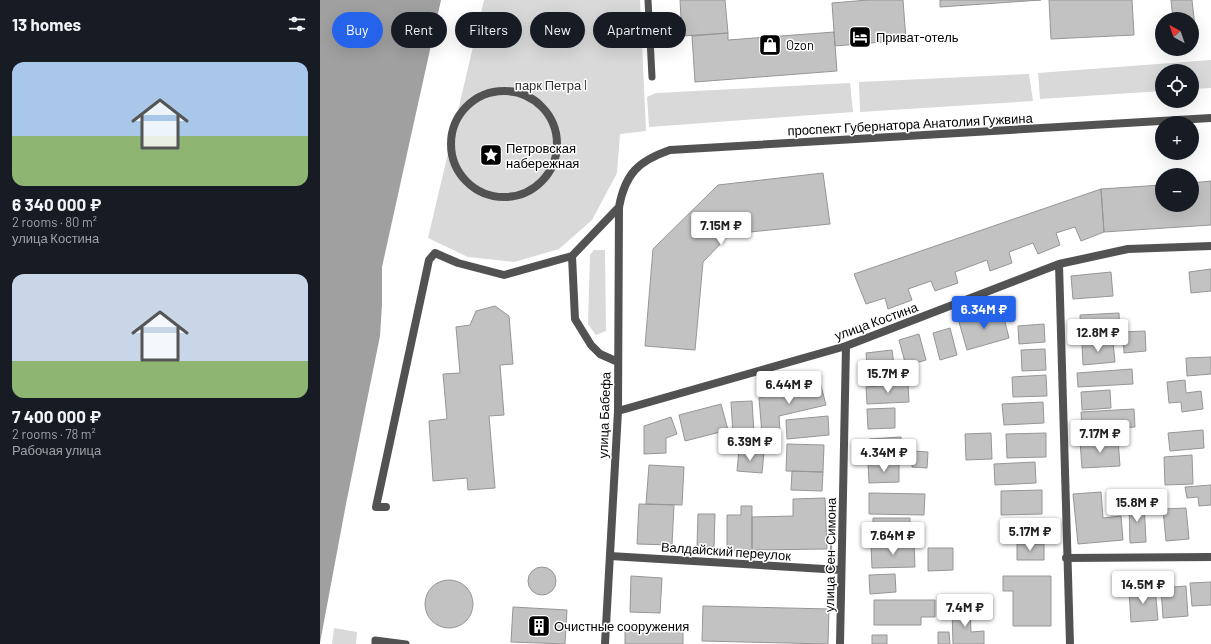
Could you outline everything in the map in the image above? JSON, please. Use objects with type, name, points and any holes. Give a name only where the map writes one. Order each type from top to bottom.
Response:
[{"type":"street","points":[[498,91],[522,94],[539,103],[552,120],[557,140],[555,161],[544,180],[526,193],[507,198],[490,196],[470,186],[456,170],[450,149],[455,122],[472,101],[498,91]]},
{"type":"street","name":"проспект Губернатора Анатолия Гужвина","points":[[624,186],[629,177],[644,162],[652,156],[670,150],[1211,118]]},
{"type":"street","name":"улица Бабефа","points":[[604,644],[618,411],[619,207],[624,186]]},
{"type":"street","points":[[386,507],[376,507],[429,260],[435,253],[458,263],[504,275],[572,256],[619,207]]},
{"type":"street","name":"улица Костина","points":[[618,411],[846,346],[1059,264],[1128,249],[1211,246]]},
{"type":"street","points":[[572,256],[575,319],[591,345],[600,354],[618,362]]},
{"type":"street","points":[[1059,264],[1066,558],[1070,644]]},
{"type":"street","name":"улица Сен-Симона","points":[[840,644],[846,346]]},
{"type":"street","name":"Валдайский переулок","points":[[610,556],[841,570]]},
{"type":"street","points":[[1066,558],[1211,557]]},
{"type":"lane","points":[[648,0],[652,77]]},
{"type":"lane","points":[[375,644],[375,640],[406,644]]},
{"type":"green space","name":"парк Петра I","points":[[484,0],[640,0],[641,12],[593,12],[593,48],[642,48],[646,131],[620,134],[617,173],[592,220],[559,249],[514,262],[468,257],[428,238],[473,48],[522,48],[522,12],[481,12]]},
{"type":"green space","points":[[1211,60],[1211,88],[1199,89],[1199,64],[1158,64]]},
{"type":"green space","points":[[1155,64],[1155,91],[1040,99],[1038,73]]},
{"type":"green space","points":[[1029,74],[1033,101],[860,112],[859,82]]},
{"type":"green space","points":[[850,83],[853,112],[649,127],[647,97],[656,93]]},
{"type":"green space","points":[[594,250],[605,250],[606,331],[596,335],[588,324],[590,255]]},
{"type":"green space","points":[[334,628],[357,632],[356,644],[332,644]]},
{"type":"shaded area","points":[[320,0],[441,0],[438,12],[391,12],[391,48],[430,48],[382,267],[380,336],[320,643]]},
{"type":"building","points":[[680,0],[725,0],[728,33],[686,36],[686,12],[681,12]]},
{"type":"building","points":[[868,0],[903,0],[906,40],[835,46],[832,3]]},
{"type":"building","points":[[940,0],[1041,0],[940,7]]},
{"type":"building","points":[[1049,0],[1132,0],[1134,35],[1051,39]]},
{"type":"building","points":[[1171,0],[1192,0],[1193,12],[1172,12]]},
{"type":"building","points":[[834,32],[837,71],[695,82],[692,36],[728,33],[728,40]]},
{"type":"building","points":[[823,173],[830,224],[730,234],[703,262],[695,350],[645,346],[653,249],[718,185]]},
{"type":"building","points":[[1211,181],[1211,225],[1104,232],[1101,189],[1155,185],[1155,212],[1199,212],[1199,182]]},
{"type":"building","points":[[1101,189],[1104,232],[1081,241],[1075,227],[1056,233],[1060,245],[1038,254],[1033,243],[1009,252],[1012,263],[990,271],[987,260],[955,272],[958,283],[935,291],[931,281],[908,289],[912,300],[888,309],[885,298],[866,304],[854,274]]},
{"type":"building","points":[[1211,269],[1211,291],[1191,293],[1189,272]]},
{"type":"building","points":[[1111,272],[1113,296],[1073,299],[1071,276]]},
{"type":"building","points":[[495,306],[509,316],[513,364],[500,365],[504,415],[489,416],[495,488],[468,490],[467,478],[433,481],[429,421],[447,419],[443,374],[460,373],[456,327],[470,325],[476,311]]},
{"type":"building","points":[[1002,310],[1009,338],[967,350],[959,322]]},
{"type":"building","points":[[1119,313],[1120,336],[1081,338],[1080,315]]},
{"type":"building","points":[[1044,324],[1045,342],[1019,344],[1018,326]]},
{"type":"building","points":[[950,328],[957,355],[940,360],[933,333]]},
{"type":"building","points":[[1145,331],[1146,351],[1124,353],[1123,332]]},
{"type":"building","points":[[919,334],[926,360],[906,366],[899,340]]},
{"type":"building","points":[[1113,341],[1115,362],[1083,365],[1082,344]]},
{"type":"building","points":[[1045,349],[1046,370],[1022,371],[1021,350]]},
{"type":"building","points":[[892,350],[895,373],[868,376],[866,353]]},
{"type":"building","points":[[1211,357],[1211,374],[1187,376],[1186,358]]},
{"type":"building","points":[[1132,369],[1133,384],[1078,387],[1077,373]]},
{"type":"building","points":[[1046,375],[1047,396],[1013,397],[1012,377]]},
{"type":"building","points":[[1185,380],[1186,393],[1201,391],[1203,409],[1182,412],[1181,402],[1169,403],[1167,382]]},
{"type":"building","points":[[820,382],[826,405],[779,416],[780,432],[762,434],[759,398]]},
{"type":"building","points":[[908,384],[909,402],[867,404],[866,387]]},
{"type":"building","points":[[1110,390],[1111,408],[1082,410],[1081,392]]},
{"type":"building","points":[[752,401],[754,433],[733,435],[731,402]]},
{"type":"building","points":[[1043,402],[1044,423],[1004,425],[1002,404]]},
{"type":"building","points":[[721,404],[728,430],[685,441],[679,415]]},
{"type":"building","points":[[895,408],[895,428],[868,429],[867,409]]},
{"type":"building","points":[[1134,409],[1135,427],[1082,430],[1081,412]]},
{"type":"building","points":[[828,416],[829,435],[787,439],[786,420]]},
{"type":"building","points":[[671,417],[677,434],[666,438],[666,453],[644,454],[644,426]]},
{"type":"building","points":[[1203,430],[1204,448],[1170,451],[1168,433]]},
{"type":"building","points":[[991,433],[992,459],[966,460],[965,434]]},
{"type":"building","points":[[1046,433],[1046,457],[1007,458],[1006,434]]},
{"type":"building","points":[[901,437],[902,454],[870,456],[869,439]]},
{"type":"building","points":[[1118,439],[1120,466],[1082,468],[1080,441]]},
{"type":"building","points":[[787,444],[824,445],[823,472],[786,471]]},
{"type":"building","points":[[739,450],[764,452],[762,473],[737,471]]},
{"type":"building","points":[[913,451],[928,452],[927,468],[912,467]]},
{"type":"building","points":[[1192,455],[1193,484],[1165,485],[1164,457]]},
{"type":"building","points":[[1035,462],[1036,483],[995,485],[994,464]]},
{"type":"building","points":[[868,463],[899,463],[899,482],[869,483]]},
{"type":"building","points":[[649,465],[684,467],[682,505],[646,504]]},
{"type":"building","points":[[792,471],[823,472],[822,491],[791,490]]},
{"type":"building","points":[[1211,485],[1211,505],[1199,506],[1198,497],[1187,498],[1185,487]]},
{"type":"building","points":[[1042,490],[1042,514],[1001,515],[1001,491]]},
{"type":"building","points":[[1101,492],[1103,518],[1121,516],[1123,540],[1078,544],[1073,494]]},
{"type":"building","points":[[869,493],[925,494],[924,515],[869,514]]},
{"type":"building","points":[[825,498],[827,549],[752,550],[752,517],[793,516],[793,499]]},
{"type":"building","points":[[1144,502],[1146,542],[1130,543],[1129,503]]},
{"type":"building","points":[[639,504],[674,505],[672,545],[637,544]]},
{"type":"building","points":[[741,506],[752,506],[752,550],[727,550],[727,515],[741,515]]},
{"type":"building","points":[[1186,508],[1189,539],[1166,541],[1163,509]]},
{"type":"building","points":[[698,514],[715,514],[714,547],[697,546]]},
{"type":"building","points":[[873,518],[910,518],[910,539],[873,538]]},
{"type":"building","points":[[914,544],[915,567],[872,568],[871,545]]},
{"type":"building","points":[[1017,544],[1044,544],[1044,560],[1017,560]]},
{"type":"building","points":[[928,548],[953,548],[953,570],[928,571]]},
{"type":"building","points":[[542,567],[552,571],[556,581],[552,591],[542,595],[532,591],[528,581],[532,571]]},
{"type":"building","points":[[895,574],[896,592],[870,594],[869,575]]},
{"type":"building","points":[[631,576],[662,578],[660,613],[630,612]]},
{"type":"building","points":[[1003,576],[1051,576],[1051,626],[1013,626],[1013,591],[1003,591]]},
{"type":"building","points":[[449,580],[458,582],[466,587],[471,595],[473,604],[471,613],[466,621],[458,626],[449,628],[440,626],[432,621],[427,613],[425,604],[427,595],[432,587],[440,582]]},
{"type":"building","points":[[1211,582],[1211,605],[1192,606],[1190,583]]},
{"type":"building","points":[[1186,586],[1188,616],[1163,618],[1161,588]]},
{"type":"building","points":[[1155,587],[1158,620],[1131,622],[1129,589]]},
{"type":"building","points":[[874,600],[935,600],[935,617],[921,617],[921,625],[874,625]]},
{"type":"building","points":[[703,606],[829,609],[828,644],[702,641]]},
{"type":"building","name":"Очистные сооружения","points":[[513,607],[567,610],[565,644],[511,642]]},
{"type":"building","points":[[970,607],[971,632],[984,631],[984,644],[953,644],[952,608]]},
{"type":"building","points":[[625,630],[683,631],[683,644],[625,644]]},
{"type":"building","points":[[938,632],[949,632],[950,644],[938,644]]},
{"type":"building","points":[[872,635],[887,635],[887,644],[872,644]]},
{"type":"place","name":"Приват-отель","points":[[860,37]]},
{"type":"place","name":"Ozon","points":[[770,45]]},
{"type":"place","name":"Петровская набережная","points":[[491,155]]},
{"type":"place","name":"Очистные сооружения","points":[[539,626]]}]
